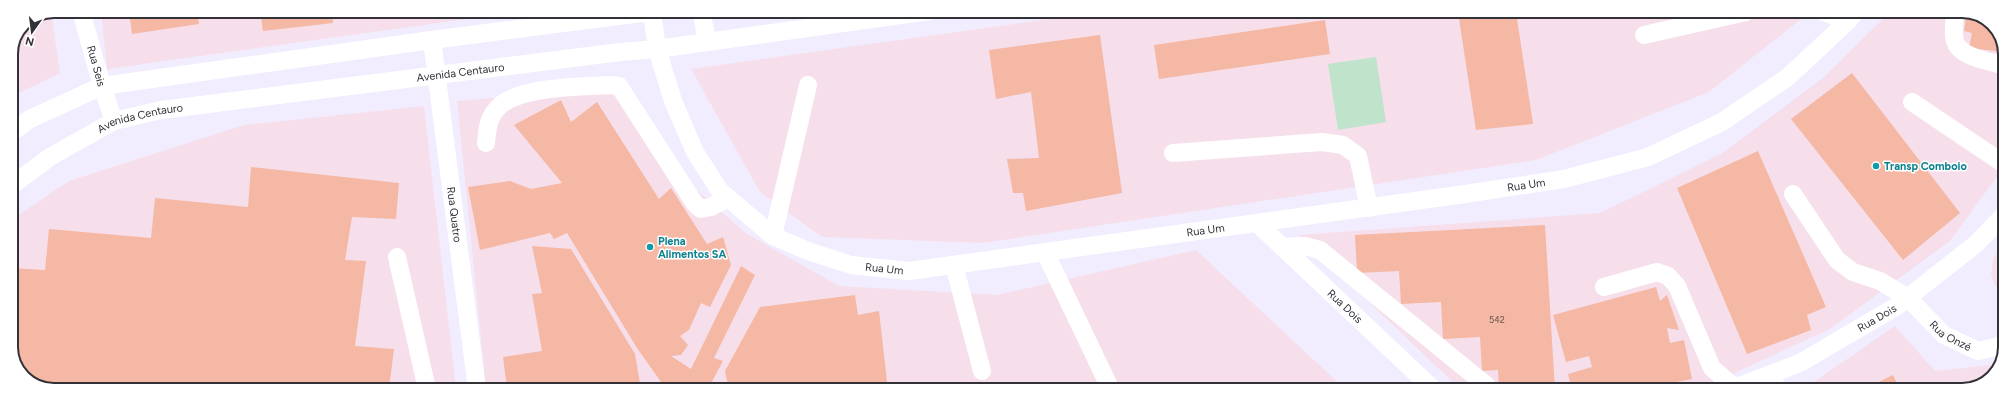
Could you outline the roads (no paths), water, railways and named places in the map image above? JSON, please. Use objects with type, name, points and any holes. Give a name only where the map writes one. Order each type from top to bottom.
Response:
[{"type":"street","name":"Rua Seis","points":[[83,18],[102,86],[114,120]]},
{"type":"street","points":[[18,128],[30,119],[102,86],[432,40],[607,18]]},
{"type":"street","name":"Rua Um","points":[[655,18],[657,49],[673,101],[695,152],[720,191],[773,236],[808,251],[851,266],[909,271],[1369,208],[1564,178],[1648,156],[1722,122],[1788,77],[1851,18]]},
{"type":"street","points":[[702,18],[707,41]]},
{"type":"street","name":"Avenida Centauro","points":[[18,181],[50,157],[114,120],[161,110],[620,52],[657,49],[877,18]]},
{"type":"street","points":[[1644,35],[1719,18]]},
{"type":"street","points":[[1955,18],[1955,41],[1960,49],[1967,54],[1998,64]]},
{"type":"street","name":"Rua Quatro","points":[[432,40],[475,383]]},
{"type":"street","points":[[486,143],[487,126],[495,110],[508,100],[524,93],[608,85],[619,86],[695,204],[702,209],[711,207],[728,198]]},
{"type":"street","points":[[773,236],[808,85]]},
{"type":"street","points":[[1912,102],[1998,160]]},
{"type":"street","points":[[1173,153],[1322,142],[1343,145],[1358,156],[1369,208]]},
{"type":"street","name":"Rua Onzé","points":[[1793,194],[1837,260],[1843,266],[1853,272],[1880,281],[1908,298],[1944,335],[1978,351],[1998,346]]},
{"type":"street","name":"Rua Dois","points":[[1775,382],[1800,363],[1897,306],[1976,244],[1998,221]]},
{"type":"street","name":"Rua Dois","points":[[1256,223],[1427,383]]},
{"type":"street","points":[[1282,247],[1305,246],[1320,250],[1484,383]]},
{"type":"street","points":[[1045,252],[1108,383]]},
{"type":"street","points":[[397,257],[426,383]]},
{"type":"street","points":[[954,265],[982,371]]},
{"type":"street","points":[[1604,287],[1657,272],[1668,276],[1677,286],[1712,368],[1726,383]]},
{"type":"place","name":"Transp Comboio","points":[[1876,166]]},
{"type":"place","name":"Plena Alimentos SA","points":[[650,247]]}]
